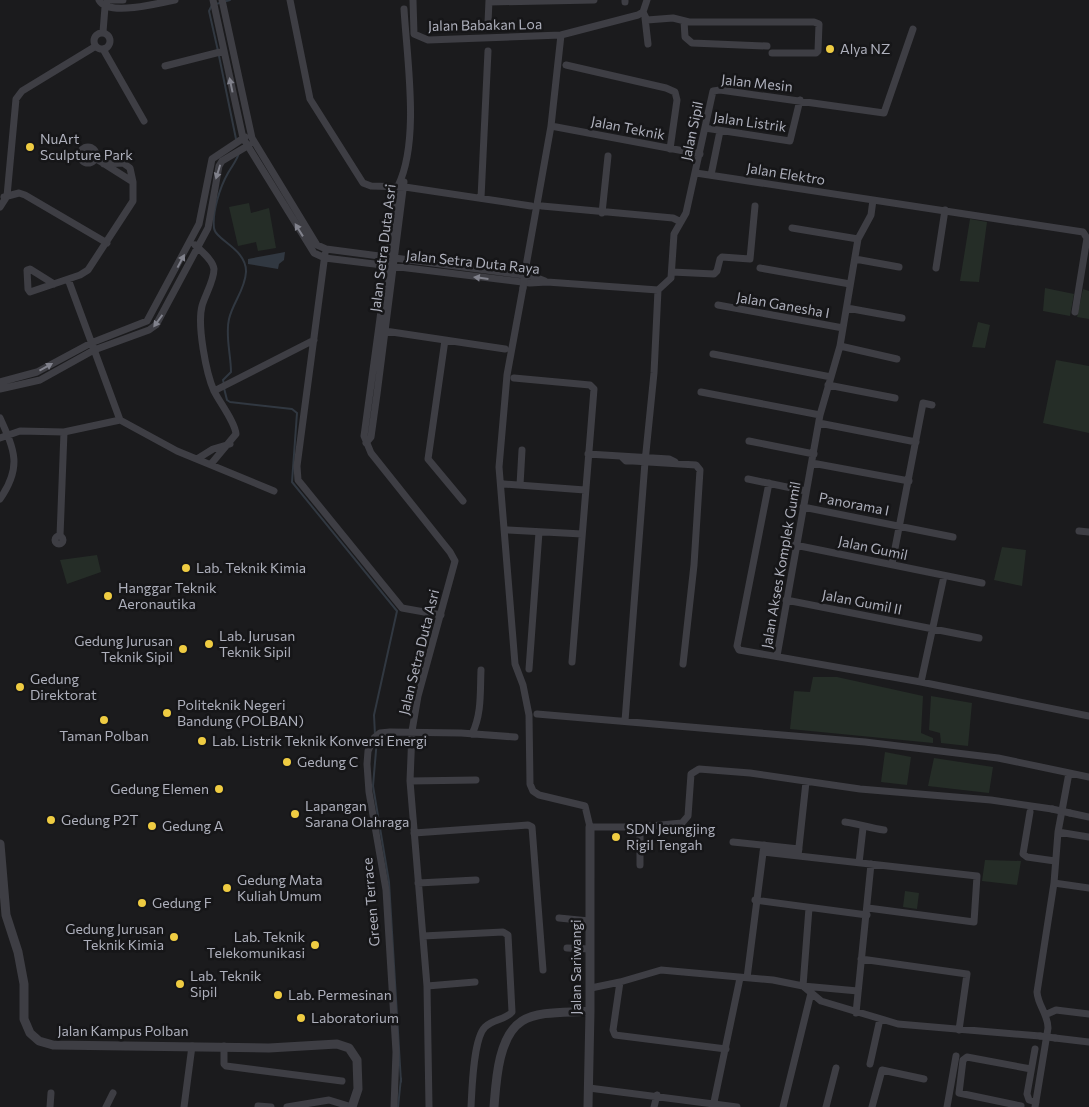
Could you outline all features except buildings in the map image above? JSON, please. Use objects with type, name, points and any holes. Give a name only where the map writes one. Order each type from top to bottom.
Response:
[{"type":"street","points":[[100,0],[116,9],[175,0]]},
{"type":"street","points":[[112,0],[122,0]]},
{"type":"street","points":[[213,0],[243,138],[311,250],[325,258]]},
{"type":"street","points":[[222,0],[250,134],[316,243],[326,250],[297,466],[298,480],[402,608],[441,615]]},
{"type":"street","points":[[290,0],[306,87],[314,108],[361,181],[371,186],[402,186],[532,206]]},
{"type":"street","name":"Jalan Babakan Loa","points":[[413,0],[414,34],[428,40],[561,35]]},
{"type":"street","points":[[488,23],[488,1],[594,0]]},
{"type":"street","points":[[647,0],[644,15],[648,44]]},
{"type":"street","points":[[103,32],[107,3]]},
{"type":"street","name":"Jalan Setra Duta Asri","points":[[404,9],[410,111],[409,144],[378,350],[370,437],[366,443],[371,453],[454,558],[441,615],[418,696],[412,731],[410,781],[427,986],[429,1107]]},
{"type":"street","points":[[772,53],[816,53],[818,51],[817,23],[684,21],[673,18],[652,20],[644,15],[638,15],[561,35],[551,126],[507,375],[499,467],[515,664],[523,685],[529,715],[530,786],[533,791],[539,794],[585,806],[590,827],[640,827],[679,824],[687,819],[690,778],[693,772],[699,769],[750,773],[806,782],[991,800],[1052,809],[1089,817]]},
{"type":"street","points":[[684,21],[685,37],[692,43],[767,46]]},
{"type":"street","points":[[800,100],[884,113],[913,28]]},
{"type":"street","points":[[103,32],[95,36],[100,48],[144,121]]},
{"type":"street","points":[[0,207],[3,198],[16,99],[22,90],[100,48],[109,46],[111,40],[103,32]]},
{"type":"street","points":[[165,66],[224,51]]},
{"type":"street","points":[[480,198],[488,51]]},
{"type":"street","points":[[566,65],[666,88],[675,92],[677,100],[670,149]]},
{"type":"street","name":"Jalan Mesin","points":[[713,93],[716,89],[800,100]]},
{"type":"street","name":"Jalan Sipil","points":[[672,272],[674,234],[686,212],[713,93]]},
{"type":"street","name":"Jalan Listrik","points":[[705,128],[792,141],[800,100]]},
{"type":"street","name":"Jalan Teknik","points":[[551,126],[700,154]]},
{"type":"street","name":"Jalan Sipil","points":[[711,175],[720,131]]},
{"type":"street","points":[[0,382],[37,372],[147,321],[199,224],[212,159],[250,134]]},
{"type":"street","points":[[0,389],[40,380],[92,346],[149,330],[156,324],[208,228],[219,166],[222,161],[254,142]]},
{"type":"street","points":[[602,213],[608,156]]},
{"type":"street","points":[[95,158],[133,182]]},
{"type":"street","points":[[54,284],[85,272],[107,243],[133,201],[133,182],[130,168],[123,163],[104,164]]},
{"type":"street","name":"Jalan Elektro","points":[[696,173],[945,210],[1086,234],[1075,312]]},
{"type":"street","points":[[3,198],[19,193],[25,195],[107,243]]},
{"type":"street","name":"Jalan Akses Komplek Gumil","points":[[873,200],[871,216],[858,239],[840,346],[818,423],[814,454],[795,545],[777,656],[921,682],[1089,716]]},
{"type":"street","points":[[542,206],[673,218],[681,222]]},
{"type":"street","points":[[625,721],[645,460],[654,373],[658,290],[667,283],[672,272],[714,274],[718,272],[722,257],[750,259],[755,206]]},
{"type":"street","points":[[936,268],[945,210]]},
{"type":"street","points":[[792,228],[858,239]]},
{"type":"street","points":[[191,242],[211,261],[214,268],[201,308],[206,374],[222,408],[236,428],[236,434],[230,443],[211,464]]},
{"type":"street","name":"Jalan Setra Duta Raya","points":[[326,250],[507,281],[658,290]]},
{"type":"street","name":"Jalan Setra Duta Raya","points":[[325,258],[509,273],[532,276],[547,282]]},
{"type":"street","points":[[855,259],[899,267]]},
{"type":"street","points":[[760,268],[850,284]]},
{"type":"street","points":[[507,281],[509,273]]},
{"type":"street","points":[[68,279],[120,420]]},
{"type":"street","name":"Jalan Ganesha I","points":[[718,306],[843,328]]},
{"type":"street","points":[[846,308],[902,318]]},
{"type":"street","name":"Jalan Setra Duta Asri","points":[[378,350],[385,331],[384,310]]},
{"type":"street","points":[[385,331],[505,349]]},
{"type":"street","points":[[214,391],[314,340]]},
{"type":"street","points":[[445,340],[428,459],[463,501]]},
{"type":"street","points":[[840,346],[897,359]]},
{"type":"street","points":[[713,354],[896,398]]},
{"type":"street","points":[[514,378],[593,386],[594,389],[572,662]]},
{"type":"street","points":[[701,392],[820,415]]},
{"type":"street","points":[[892,564],[923,404],[932,405]]},
{"type":"street","points":[[0,418],[3,435],[12,445],[15,469],[0,499]]},
{"type":"street","points":[[3,435],[26,430],[64,432],[120,420],[177,451],[274,491]]},
{"type":"street","points":[[818,423],[916,442]]},
{"type":"street","points":[[60,536],[64,432]]},
{"type":"street","points":[[749,441],[814,454]]},
{"type":"street","points":[[197,459],[213,449],[230,443]]},
{"type":"street","points":[[520,485],[522,450]]},
{"type":"street","points":[[588,454],[669,464],[675,462],[696,465],[700,470],[694,565],[683,664]]},
{"type":"street","points":[[812,463],[909,481]]},
{"type":"street","points":[[748,479],[806,491]]},
{"type":"street","points":[[769,483],[737,646],[738,650],[743,652],[777,656]]},
{"type":"street","points":[[504,484],[585,490]]},
{"type":"street","name":"Panorama I","points":[[803,507],[953,537]]},
{"type":"street","points":[[508,530],[582,534]]},
{"type":"street","points":[[1079,530],[1089,532]]},
{"type":"street","points":[[529,669],[539,532]]},
{"type":"street","name":"Jalan Gumil","points":[[795,545],[982,583]]},
{"type":"street","points":[[921,682],[944,576]]},
{"type":"street","name":"Jalan Gumil II","points":[[786,600],[979,638]]},
{"type":"street","points":[[472,734],[477,724],[481,670]]},
{"type":"street","points":[[537,714],[865,742],[998,758],[1089,777]]},
{"type":"street","points":[[412,731],[515,737]]},
{"type":"street","name":"Green Terrace","points":[[394,1107],[396,1052],[386,890],[369,792],[367,764],[368,750],[374,738],[390,732],[412,731]]},
{"type":"street","points":[[1035,1049],[1027,1094],[1029,1100],[1036,1104],[1047,1042],[1048,1022],[1039,1007],[1037,992],[1054,883],[1058,832],[1069,773]]},
{"type":"street","points":[[410,781],[476,780]]},
{"type":"street","points":[[798,852],[806,782]]},
{"type":"street","points":[[1030,812],[1023,854],[1027,857],[1055,861]]},
{"type":"street","points":[[846,822],[858,823],[863,828],[884,830]]},
{"type":"street","points":[[414,834],[528,825],[532,827],[543,970]]},
{"type":"street","name":"Jalan Sariwangi","points":[[588,1107],[590,827]]},
{"type":"street","points":[[640,827],[640,865]]},
{"type":"street","points":[[859,863],[863,828]]},
{"type":"street","points":[[1058,832],[1089,837]]},
{"type":"street","points":[[733,842],[859,863],[977,876],[974,922],[809,908],[755,900]]},
{"type":"street","name":"Jalan Kampus Polban","points":[[0,844],[6,915],[18,952],[24,984],[24,1019],[30,1033],[39,1041],[53,1045],[269,1048],[337,1044],[349,1048],[357,1060],[359,1068],[358,1089],[352,1107]]},
{"type":"street","points":[[714,1102],[744,978],[763,848]]},
{"type":"street","points":[[856,1013],[871,864]]},
{"type":"street","points":[[418,883],[476,880]]},
{"type":"street","points":[[1054,883],[1089,888]]},
{"type":"street","points":[[803,986],[809,908]]},
{"type":"street","points":[[559,918],[589,921]]},
{"type":"street","points":[[423,936],[503,932],[508,935],[512,1012],[484,1028],[481,1033],[471,1081],[471,1107]]},
{"type":"street","points":[[567,948],[590,949]]},
{"type":"street","points":[[861,959],[966,974],[959,1030]]},
{"type":"street","points":[[590,988],[620,982],[661,970],[858,992]]},
{"type":"street","points":[[427,986],[475,982]]},
{"type":"street","points":[[620,982],[613,1030],[615,1035],[726,1049]]},
{"type":"street","points":[[803,986],[821,1000],[856,1013],[898,1024],[1089,1042]]},
{"type":"street","points":[[783,1107],[811,993]]},
{"type":"street","points":[[1045,1015],[1056,1010],[1089,1014]]},
{"type":"street","points":[[494,1107],[498,1064],[507,1042],[522,1021],[541,1015],[590,1011]]},
{"type":"street","points":[[870,1064],[880,1019]]},
{"type":"street","points":[[184,1107],[192,1046]]},
{"type":"street","points":[[224,1046],[224,1064],[226,1066],[342,1081]]},
{"type":"street","points":[[947,1107],[956,1056]]},
{"type":"street","points":[[1021,1106],[958,1093],[963,1060],[967,1057],[1031,1069]]},
{"type":"street","points":[[826,1107],[836,1068]]},
{"type":"street","points":[[872,1107],[882,1070],[924,1079]]},
{"type":"street","points":[[589,1088],[714,1102],[736,1107]]},
{"type":"street","points":[[50,1107],[51,1093]]},
{"type":"street","points":[[106,1107],[113,1093]]},
{"type":"street","points":[[654,1107],[657,1095]]},
{"type":"street","points":[[287,1107],[329,1100],[352,1107]]},
{"type":"street","points":[[258,1106],[271,1107]]},
{"type":"shaded area","points":[[249,203],[251,213],[269,208],[276,248],[258,251],[256,242],[238,246],[229,207]]},
{"type":"shaded area","points":[[970,219],[987,222],[979,282],[960,281]]},
{"type":"shaded area","points":[[285,252],[284,260],[279,264],[278,269],[248,264],[248,259]]},
{"type":"shaded area","points":[[1045,288],[1074,294],[1070,316],[1043,311]]},
{"type":"shaded area","points":[[1083,289],[1089,291],[1089,319],[1077,317]]},
{"type":"shaded area","points":[[978,322],[990,325],[985,348],[972,347]]},
{"type":"shaded area","points":[[1056,360],[1089,366],[1089,433],[1043,423]]},
{"type":"shaded area","points":[[1002,547],[1026,550],[1022,586],[994,580]]},
{"type":"shaded area","points":[[97,555],[101,572],[67,584],[60,560]]},
{"type":"shaded area","points":[[813,677],[837,677],[923,696],[921,733],[933,738],[933,743],[790,729],[794,691],[810,692]]},
{"type":"shaded area","points":[[931,696],[972,703],[968,746],[941,743],[940,733],[929,730]]},
{"type":"shaded area","points":[[885,752],[911,757],[907,785],[881,782]]},
{"type":"shaded area","points":[[934,758],[993,767],[989,793],[928,786]]},
{"type":"shaded area","points":[[985,860],[1021,861],[1017,885],[982,881]]},
{"type":"shaded area","points":[[905,891],[919,893],[917,909],[903,907]]},
{"type":"waterway","points":[[216,4],[230,0]]},
{"type":"waterway","points":[[212,5],[209,11],[218,51]]},
{"type":"waterway","points":[[219,56],[236,139]]},
{"type":"waterway","points":[[224,384],[223,380],[231,372],[228,338],[229,319],[243,285],[246,272],[242,257],[220,237],[214,228],[214,222],[215,207],[220,192],[239,153]]},
{"type":"waterway","points":[[224,388],[227,400],[230,402],[292,409],[297,413],[292,482],[397,611],[374,715],[375,735]]},
{"type":"waterway","points":[[377,739],[373,786],[389,882],[401,1082],[401,1078],[398,1107]]},
{"type":"place","name":"Alya NZ","points":[[830,49]]},
{"type":"place","name":"NuArt Sculpture Park","points":[[30,147]]},
{"type":"place","name":"Lab. Teknik Kimia","points":[[186,568]]},
{"type":"place","name":"Hanggar Teknik Aeronautika","points":[[108,596]]},
{"type":"place","name":"Lab. Jurusan Teknik Sipil","points":[[209,644]]},
{"type":"place","name":"Gedung Jurusan Teknik Sipil","points":[[183,649]]},
{"type":"place","name":"Gedung Direktorat","points":[[20,687]]},
{"type":"place","name":"Politeknik Negeri Bandung (POLBAN)","points":[[167,713]]},
{"type":"place","name":"Taman Polban","points":[[104,720]]},
{"type":"place","name":"Lab. Listrik Teknik Konversi Energi","points":[[202,741]]},
{"type":"place","name":"Gedung C","points":[[287,762]]},
{"type":"place","name":"Gedung Elemen","points":[[219,789]]},
{"type":"place","name":"Lapangan Sarana Olahraga","points":[[295,814]]},
{"type":"place","name":"Gedung P2T","points":[[51,820]]},
{"type":"place","name":"Gedung A","points":[[152,826]]},
{"type":"place","name":"SDN Jeungjing Rigil Tengah","points":[[616,837]]},
{"type":"place","name":"Gedung Mata Kuliah Umum","points":[[227,888]]},
{"type":"place","name":"Gedung F","points":[[142,903]]},
{"type":"place","name":"Gedung Jurusan Teknik Kimia","points":[[174,937]]},
{"type":"place","name":"Lab. Teknik Telekomunikasi","points":[[315,945]]},
{"type":"place","name":"Lab. Teknik Sipil","points":[[180,984]]},
{"type":"place","name":"Lab. Permesinan","points":[[278,995]]},
{"type":"place","name":"Laboratorium","points":[[301,1018]]}]
